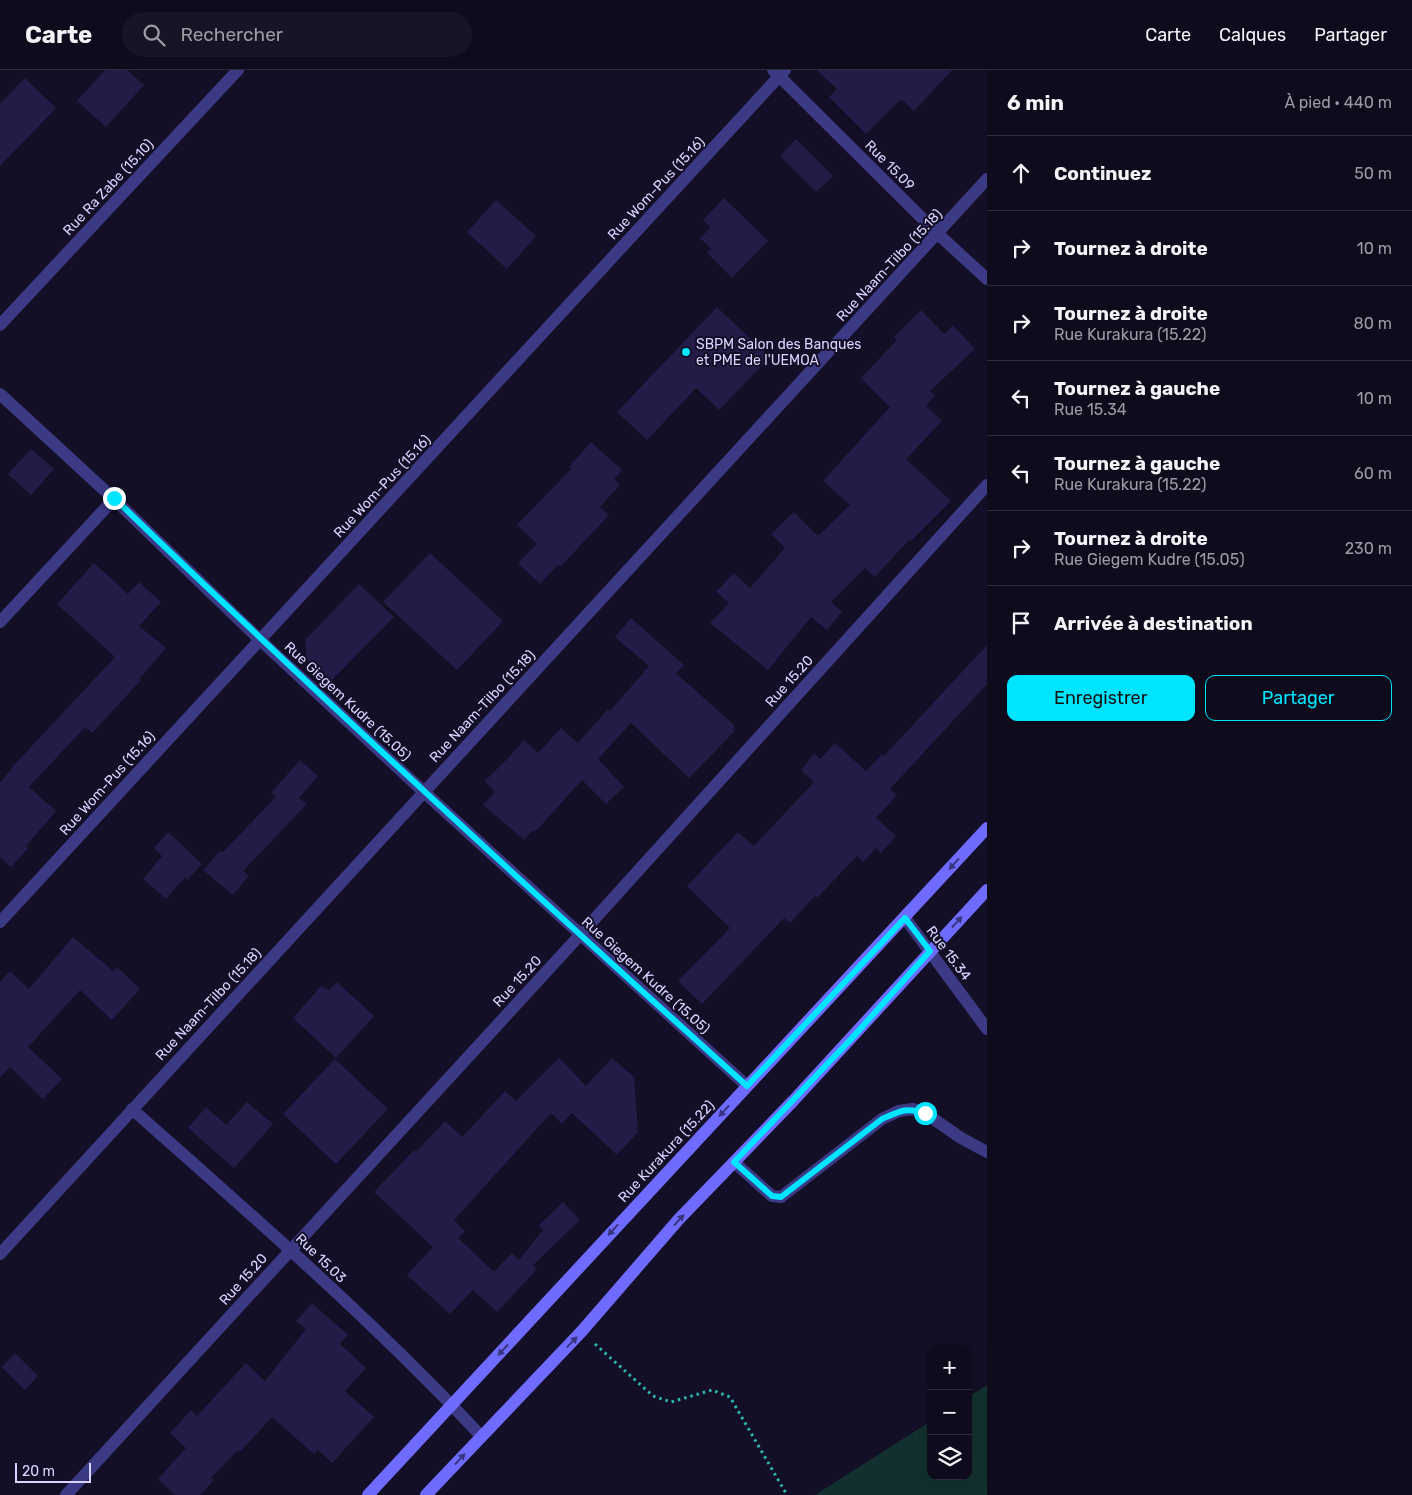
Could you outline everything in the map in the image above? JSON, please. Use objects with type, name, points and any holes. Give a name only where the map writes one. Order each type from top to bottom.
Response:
[{"type":"main road","name":"Rue Kurakura (15.22)","points":[[368,1495],[987,828]]},
{"type":"main road","points":[[426,1495],[582,1331],[679,1219],[853,1037],[987,890]]},
{"type":"street","name":"Rue Ra Zabe (15.10)","points":[[0,325],[238,70]]},
{"type":"street","name":"Rue 15.09","points":[[779,72],[938,234],[987,280]]},
{"type":"street","name":"Rue Wom-Pus (15.16)","points":[[0,922],[314,582],[779,72]]},
{"type":"street","name":"Rue Naam-Tilbo (15.18)","points":[[0,1254],[987,179]]},
{"type":"street","name":"Rue Giegem Kudre (15.05)","points":[[0,394],[114,498],[260,639],[424,792],[747,1086]]},
{"type":"street","name":"Rue 15.20","points":[[66,1495],[580,935],[987,485]]},
{"type":"street","points":[[0,622],[114,498]]},
{"type":"street","name":"Rue 15.34","points":[[905,918],[987,1029]]},
{"type":"street","name":"Rue 15.03","points":[[132,1109],[291,1250],[452,1405],[481,1436]]},
{"type":"street","points":[[734,1162],[772,1196],[781,1197],[882,1119],[899,1111],[913,1109],[925,1113],[961,1138],[987,1152]]},
{"type":"path","points":[[582,1331],[653,1396],[671,1402],[712,1390],[730,1397],[787,1495]]},
{"type":"green space","points":[[987,1385],[987,1495],[815,1495],[927,1424],[927,1480],[972,1480],[972,1394]]},
{"type":"building","points":[[105,70],[127,70],[144,85],[106,127],[77,101]]},
{"type":"building","points":[[817,70],[952,70],[914,111],[901,99],[866,134],[829,97],[837,89]]},
{"type":"building","points":[[25,78],[56,108],[0,166],[0,104]]},
{"type":"building","points":[[796,139],[833,176],[816,192],[780,156]]},
{"type":"building","points":[[724,198],[768,241],[732,278],[707,253],[711,249],[700,238],[711,227],[703,220]]},
{"type":"building","points":[[496,200],[536,236],[507,269],[467,232]]},
{"type":"building","points":[[717,307],[770,357],[719,410],[696,388],[647,440],[617,412]]},
{"type":"building","points":[[921,310],[944,334],[953,325],[975,349],[930,391],[935,395],[926,406],[942,421],[906,459],[951,501],[910,542],[909,540],[875,577],[865,568],[831,602],[842,612],[827,630],[811,617],[768,670],[710,623],[729,603],[716,592],[734,573],[750,588],[785,548],[771,534],[794,512],[818,536],[850,505],[823,481],[890,407],[861,378],[897,340],[894,337]]},
{"type":"building","points":[[591,442],[622,470],[614,479],[620,485],[600,507],[609,515],[560,567],[558,565],[540,584],[518,563],[537,544],[517,525],[571,469],[569,467]]},
{"type":"building","points":[[31,449],[54,469],[31,495],[8,474]]},
{"type":"building","points":[[430,553],[503,621],[457,670],[383,602]]},
{"type":"building","points":[[94,563],[128,594],[139,582],[161,602],[139,626],[166,648],[140,678],[141,680],[92,733],[85,727],[29,787],[56,811],[11,867],[0,857],[0,783],[16,763],[115,657],[57,604]]},
{"type":"building","points":[[359,584],[394,617],[330,682],[307,660],[305,640]]},
{"type":"building","points":[[631,618],[684,665],[676,673],[734,725],[734,732],[689,778],[631,723],[598,759],[624,787],[606,804],[582,780],[535,832],[533,830],[524,840],[483,805],[495,792],[485,781],[524,740],[538,753],[561,728],[578,743],[608,709],[610,711],[649,666],[615,637]]},
{"type":"building","points":[[987,645],[987,684],[890,789],[897,795],[876,818],[896,836],[881,853],[876,848],[863,862],[857,856],[790,923],[784,918],[702,1004],[678,981],[730,928],[687,886],[738,832],[754,846],[814,782],[801,770],[814,754],[820,759],[835,743],[866,771],[882,754],[884,756]]},
{"type":"building","points":[[300,760],[318,776],[299,798],[307,804],[243,871],[249,876],[233,895],[203,870],[276,797],[271,793]]},
{"type":"building","points":[[168,832],[202,864],[187,880],[185,877],[166,899],[143,879],[162,856],[154,848]]},
{"type":"building","points":[[73,937],[113,971],[117,967],[140,989],[112,1020],[80,990],[28,1047],[62,1079],[43,1099],[10,1067],[0,1077],[0,982],[10,971],[29,989]]},
{"type":"building","points":[[337,982],[374,1016],[336,1058],[293,1018],[321,986],[329,990]]},
{"type":"building","points":[[559,1058],[586,1086],[612,1058],[634,1077],[638,1132],[617,1155],[572,1113],[562,1124],[551,1113],[454,1220],[465,1231],[458,1238],[494,1272],[512,1253],[519,1260],[543,1230],[539,1225],[563,1202],[580,1220],[533,1265],[537,1269],[497,1312],[473,1290],[450,1314],[407,1275],[433,1247],[374,1192],[445,1121],[462,1137],[505,1091],[516,1101]]},
{"type":"building","points":[[335,1059],[388,1109],[336,1164],[283,1114]]},
{"type":"building","points":[[247,1102],[273,1124],[234,1168],[188,1128],[206,1107],[226,1125]]},
{"type":"building","points":[[312,1303],[348,1335],[340,1344],[366,1368],[345,1391],[374,1417],[332,1463],[318,1450],[314,1454],[272,1417],[240,1452],[238,1450],[211,1478],[214,1480],[200,1495],[175,1495],[158,1479],[186,1448],[170,1433],[191,1410],[197,1416],[246,1363],[265,1381],[306,1329],[296,1321]]},
{"type":"building","points":[[15,1353],[38,1376],[25,1390],[2,1367]]},
{"type":"place","name":"SBPM Salon des Banques et PME de l'UEMOA","points":[[686,352]]},
{"type":"route","points":[[114,498],[260,639],[424,792],[747,1086],[905,918],[930,951],[853,1037],[734,1162],[772,1196],[776,1198],[781,1197],[882,1119],[899,1111],[913,1109],[925,1113]]}]
